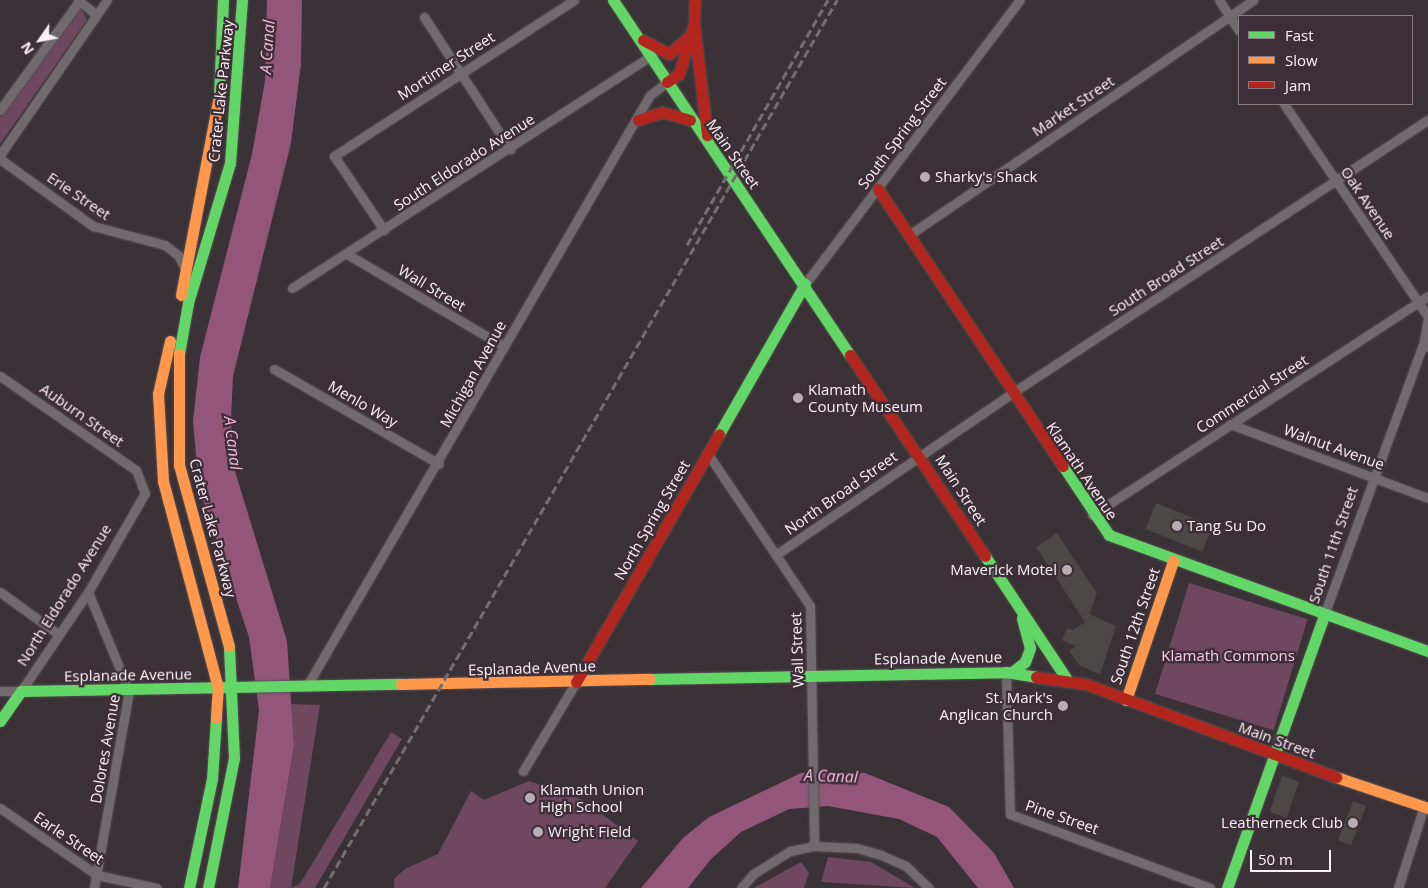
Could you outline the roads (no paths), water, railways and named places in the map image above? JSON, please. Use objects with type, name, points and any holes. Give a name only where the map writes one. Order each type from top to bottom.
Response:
[{"type":"street","points":[[0,110],[79,0],[95,14]]},
{"type":"street","points":[[0,155],[95,14],[107,0]]},
{"type":"street","name":"Crater Lake Parkway","points":[[189,888],[212,779],[218,687],[163,480],[158,394],[184,280],[220,92],[223,0]]},
{"type":"street","name":"Crater Lake Parkway","points":[[208,888],[234,758],[234,687],[228,638],[179,465],[175,414],[176,362],[188,303],[230,163],[242,0]]},
{"type":"street","name":"Mortimer Street","points":[[384,230],[334,156],[574,0]]},
{"type":"street","name":"Main Street","points":[[613,0],[693,122],[920,455],[1066,678],[1274,756],[1426,807]]},
{"type":"street","points":[[695,0],[694,24],[702,80],[702,119],[712,150]]},
{"type":"street","name":"South Spring Street","points":[[805,284],[1020,0]]},
{"type":"street","points":[[1219,0],[1238,29]]},
{"type":"street","name":"Market Street","points":[[909,236],[1254,0]]},
{"type":"street","points":[[424,17],[510,149]]},
{"type":"street","points":[[637,36],[669,54],[683,44],[694,24]]},
{"type":"street","points":[[667,82],[679,74],[694,24]]},
{"type":"street","name":"South Eldorado Avenue","points":[[292,288],[510,149],[650,56]]},
{"type":"street","name":"Michigan Avenue","points":[[308,684],[439,464],[503,346],[638,120],[650,95],[667,82]]},
{"type":"street","name":"Oak Avenue","points":[[1285,105],[1428,318],[1426,346]]},
{"type":"street","points":[[638,120],[662,112],[677,113],[693,122]]},
{"type":"street","name":"South Broad Street","points":[[920,455],[1428,120]]},
{"type":"street","name":"Erie Street","points":[[0,159],[94,226],[165,245],[184,264],[184,280]]},
{"type":"street","name":"Klamath Avenue","points":[[878,188],[1092,516],[1109,535],[1173,561],[1428,651]]},
{"type":"street","name":"Wall Street","points":[[346,254],[503,346]]},
{"type":"street","name":"North Spring Street","points":[[523,771],[805,284]]},
{"type":"street","name":"Commercial Street","points":[[1092,516],[1428,296]]},
{"type":"street","name":"South 11th Street","points":[[1227,888],[1373,476],[1426,346]]},
{"type":"street","name":"Menlo Way","points":[[274,369],[439,464]]},
{"type":"street","name":"Auburn Street","points":[[0,376],[136,470],[144,482]]},
{"type":"street","name":"Walnut Avenue","points":[[1230,424],[1428,498]]},
{"type":"street","name":"Wall Street","points":[[708,454],[777,554],[810,606],[814,846]]},
{"type":"street","name":"North Broad Street","points":[[777,554],[920,455]]},
{"type":"street","name":"North Eldorado Avenue","points":[[0,722],[88,592],[145,493],[144,482]]},
{"type":"street","name":"South 12th Street","points":[[1126,700],[1173,561]]},
{"type":"street","points":[[0,592],[58,634]]},
{"type":"street","name":"Dolores Avenue","points":[[88,592],[129,692],[94,888]]},
{"type":"street","points":[[1009,672],[1025,662],[1030,648],[1018,606]]},
{"type":"street","name":"Esplanade Avenue","points":[[0,691],[129,692],[293,684],[576,682],[812,675],[1009,672],[1066,678]]},
{"type":"street","name":"Pine Street","points":[[1009,672],[1010,814],[1210,888]]},
{"type":"street","points":[[1398,888],[1426,807]]},
{"type":"street","name":"Earle Street","points":[[0,808],[96,875],[157,888]]},
{"type":"street","points":[[741,888],[753,874],[790,852],[814,846],[858,848],[881,855],[906,866],[929,888]]},
{"type":"water","name":"A Canal","points":[[267,0],[302,0],[301,64],[291,143],[233,376],[231,419],[234,468],[287,641],[294,746],[270,888],[238,888],[259,710],[249,637],[199,488],[193,421],[200,357],[252,154],[265,81]]},
{"type":"water","name":"A Canal","points":[[801,773],[865,773],[949,807],[994,853],[1014,888],[978,888],[937,837],[899,819],[828,806],[789,809],[741,832],[711,859],[688,888],[641,888],[683,838],[709,817]]},
{"type":"railway","points":[[687,245],[828,0]]},
{"type":"railway","points":[[324,888],[837,0]]},
{"type":"place","name":"Sharky's Shack","points":[[925,177]]},
{"type":"place","name":"Klamath County Museum","points":[[798,398]]},
{"type":"place","name":"Tang Su Do","points":[[1177,526]]},
{"type":"place","name":"Maverick Motel","points":[[1067,570]]},
{"type":"place","name":"St. Mark's Anglican Church","points":[[1063,706]]},
{"type":"place","name":"Klamath Union High School","points":[[530,798]]},
{"type":"place","name":"Leatherneck Club","points":[[1353,823]]},
{"type":"place","name":"Wright Field","points":[[538,832]]},
{"type":"park label","name":"Klamath Commons","points":[[1228,656]]}]
